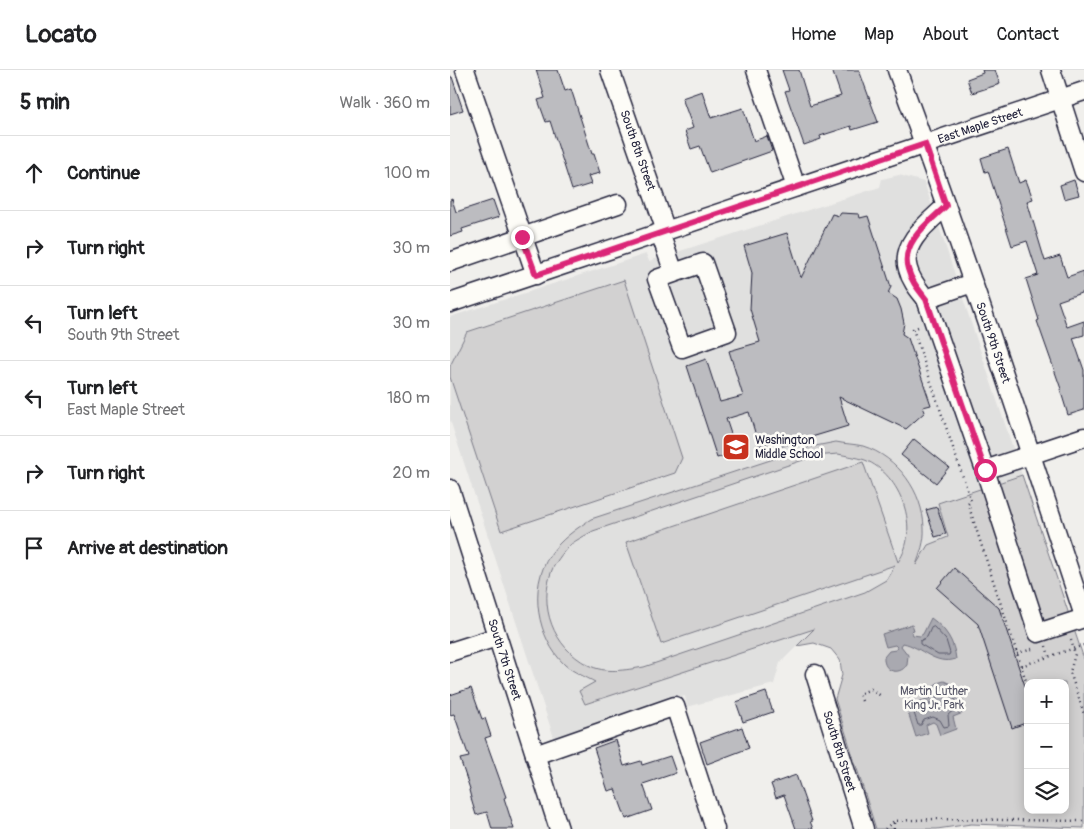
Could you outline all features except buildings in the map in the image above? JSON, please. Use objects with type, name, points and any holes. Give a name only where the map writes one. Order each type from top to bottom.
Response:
[{"type":"street","points":[[464,70],[536,275]]},
{"type":"street","name":"South 8th Street","points":[[610,70],[663,232],[674,273]]},
{"type":"street","points":[[756,70],[796,187]]},
{"type":"street","name":"South 9th Street","points":[[897,70],[925,144],[1031,454],[1079,619]]},
{"type":"street","points":[[1051,70],[1084,172]]},
{"type":"street","name":"East Maple Street","points":[[450,304],[1084,92]]},
{"type":"street","points":[[450,262],[618,204]]},
{"type":"street","points":[[946,206],[920,231],[911,244],[907,258],[907,268],[913,282],[926,299],[985,470],[1038,633],[1079,619]]},
{"type":"street","points":[[703,263],[727,332],[682,348],[657,279],[674,273],[703,263]]},
{"type":"street","points":[[926,299],[972,283]]},
{"type":"street","points":[[985,470],[1084,437]]},
{"type":"street","name":"South 7th Street","points":[[450,489],[559,829]]},
{"type":"street","points":[[450,652],[498,637]]},
{"type":"street","name":"South 8th Street","points":[[815,674],[864,829]]},
{"type":"street","points":[[535,756],[675,706],[715,829]]},
{"type":"path","points":[[933,321],[913,329],[971,501],[968,504],[1025,679]]},
{"type":"path","points":[[1079,619],[1070,628],[1075,657],[1070,672],[1084,714]]},
{"type":"path","points":[[1045,644],[1049,656]]},
{"type":"path","points":[[1021,666],[1084,645]]},
{"type":"path","points":[[862,702],[859,694],[871,689],[881,696]]},
{"type":"path","points":[[885,829],[894,821],[935,819],[1084,821]]},
{"type":"path","points":[[894,821],[894,829]]},
{"type":"shaded area","name":"Washington Middle School","points":[[899,175],[924,182],[1022,475],[938,503],[948,538],[907,580],[815,628],[780,663],[774,684],[687,707],[685,696],[554,738],[450,420],[450,317],[646,254],[649,261],[880,187],[882,179]]},
{"type":"green space","points":[[624,280],[682,458],[675,473],[501,531],[450,377],[450,366],[467,332]]},
{"type":"green space","name":"Martin Luther King Jr. Park","points":[[836,442],[863,446],[876,451],[897,467],[906,478],[919,502],[923,515],[924,538],[916,565],[928,545],[948,537],[938,503],[1022,475],[1084,659],[1084,828],[971,824],[937,829],[876,829],[835,699],[842,675],[840,660],[831,649],[814,643],[797,646],[814,629],[585,704],[579,691],[595,682],[568,668],[555,654],[542,627],[538,597],[539,582],[543,568],[554,549],[591,519],[810,447]],"holes":[[[838,454],[862,459],[878,467],[889,477],[904,504],[908,535],[905,549],[898,562],[863,462],[626,542],[661,644],[895,565],[886,580],[865,592],[644,667],[616,670],[595,668],[576,657],[558,637],[548,611],[548,584],[552,570],[570,545],[593,531],[815,456]]]},
{"type":"water","points":[[931,618],[948,636],[956,659],[942,660],[935,658],[903,643],[901,646],[908,655],[907,665],[896,671],[889,669],[884,662],[884,657],[889,651],[896,650],[897,647],[895,645],[886,647],[882,634],[912,624],[914,630],[911,631],[913,635],[920,636],[923,634]]},
{"type":"water","points":[[944,681],[953,685],[958,695],[961,694],[963,700],[959,701],[963,713],[953,717],[956,729],[940,735],[936,724],[933,722],[926,725],[928,733],[916,737],[906,706],[933,697],[934,686]]},
{"type":"place","name":"Washington Middle School","points":[[736,447]]},
{"type":"route","points":[[522,237],[536,275],[925,144],[946,206],[920,231],[911,244],[907,258],[907,268],[913,282],[926,299],[985,470]]}]
